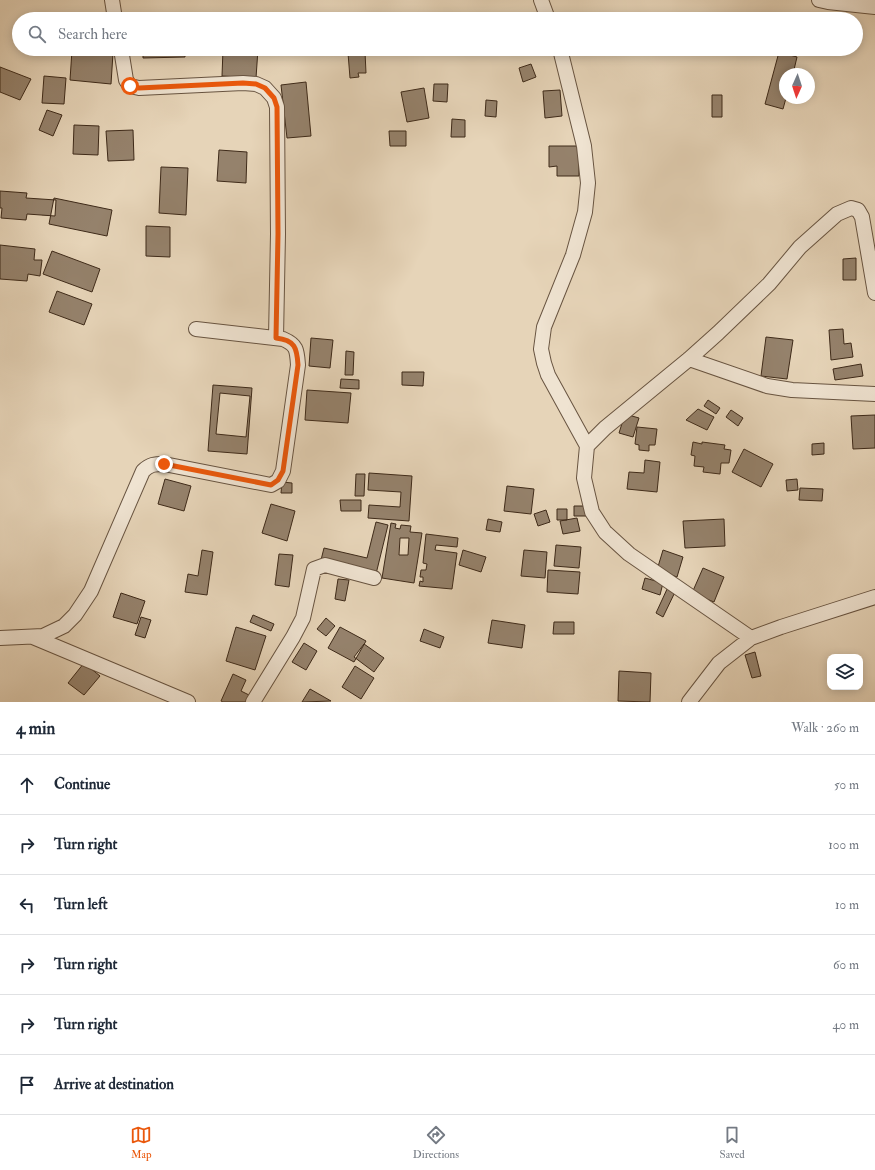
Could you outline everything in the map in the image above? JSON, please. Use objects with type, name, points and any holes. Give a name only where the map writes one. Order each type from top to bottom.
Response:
[{"type":"street","points":[[112,0],[114,12]]},
{"type":"street","points":[[542,0],[546,12]]},
{"type":"street","points":[[819,0],[875,7]]},
{"type":"street","points":[[122,56],[126,80],[130,86],[139,88],[243,83],[256,84],[265,88],[274,98],[277,107],[278,226],[276,338]]},
{"type":"street","points":[[562,56],[584,146],[588,182],[585,212],[573,255],[544,328],[541,348],[548,375],[587,446],[584,478],[592,512],[605,532],[629,554],[751,638]]},
{"type":"street","points":[[587,446],[605,428],[718,334],[769,284],[800,247],[837,214],[851,208],[858,210],[862,217],[875,293]]},
{"type":"street","points":[[0,638],[43,636],[64,626],[75,615],[91,591],[143,471],[148,466],[154,464],[164,464],[271,485],[278,480],[283,471],[298,365],[298,353],[295,346],[282,339],[196,329]]},
{"type":"street","points":[[689,359],[766,386],[792,390],[875,394]]},
{"type":"street","points":[[253,702],[289,644],[303,618],[314,570],[325,565],[374,578]]},
{"type":"street","points":[[689,702],[719,663],[751,638],[781,627],[875,598]]},
{"type":"street","points":[[33,637],[188,702]]},
{"type":"building","points":[[72,56],[113,56],[111,84],[70,80]]},
{"type":"building","points":[[143,56],[185,56],[185,57],[143,58]]},
{"type":"building","points":[[223,56],[258,56],[256,78],[222,76]]},
{"type":"building","points":[[348,56],[365,56],[366,73],[358,73],[359,77],[350,78]]},
{"type":"building","points":[[778,56],[793,56],[797,57],[794,68],[779,68],[779,104],[784,104],[783,109],[765,104]]},
{"type":"building","points":[[531,64],[536,77],[523,82],[519,68]]},
{"type":"building","points":[[0,67],[31,79],[20,100],[0,92]]},
{"type":"building","points":[[44,76],[66,78],[64,104],[42,103]]},
{"type":"building","points":[[306,82],[311,136],[287,138],[281,85]]},
{"type":"building","points":[[434,84],[448,84],[447,102],[433,101]]},
{"type":"building","points":[[424,88],[429,118],[407,122],[401,92]]},
{"type":"building","points":[[560,90],[562,116],[545,118],[543,91]]},
{"type":"building","points":[[712,95],[722,95],[722,117],[712,117]]},
{"type":"building","points":[[486,100],[497,101],[496,117],[485,116]]},
{"type":"building","points":[[47,110],[62,115],[53,136],[39,130]]},
{"type":"building","points":[[452,119],[465,120],[465,137],[451,137]]},
{"type":"building","points":[[74,125],[99,126],[98,155],[73,154]]},
{"type":"building","points":[[133,130],[134,160],[108,161],[106,131]]},
{"type":"building","points":[[389,131],[406,131],[406,146],[390,146]]},
{"type":"building","points":[[549,146],[579,146],[579,176],[557,176],[557,166],[549,167]]},
{"type":"building","points":[[219,150],[247,152],[246,183],[217,181]]},
{"type":"building","points":[[161,167],[188,168],[186,215],[159,213]]},
{"type":"building","points":[[0,191],[27,193],[26,198],[56,200],[55,216],[27,214],[26,220],[1,218],[2,208],[0,208]]},
{"type":"building","points":[[54,198],[112,210],[107,236],[49,224]]},
{"type":"building","points":[[146,226],[170,227],[170,257],[146,256]]},
{"type":"building","points":[[0,245],[35,249],[34,260],[42,260],[40,276],[28,274],[27,281],[0,279]]},
{"type":"building","points":[[52,251],[100,269],[92,292],[43,274]]},
{"type":"building","points":[[856,258],[856,280],[843,280],[843,259]]},
{"type":"building","points":[[57,291],[92,304],[84,325],[49,312]]},
{"type":"building","points":[[843,329],[844,344],[851,343],[853,357],[831,360],[829,330]]},
{"type":"building","points":[[766,337],[793,340],[787,379],[761,376]]},
{"type":"building","points":[[311,338],[333,340],[330,368],[309,366]]},
{"type":"building","points":[[346,351],[354,352],[353,375],[345,375]]},
{"type":"building","points":[[861,364],[863,376],[835,380],[833,369]]},
{"type":"building","points":[[402,372],[424,372],[423,386],[402,385]]},
{"type":"building","points":[[341,379],[359,380],[359,389],[340,388]]},
{"type":"building","points":[[213,385],[252,388],[247,454],[208,451]]},
{"type":"building","points":[[307,390],[351,393],[348,423],[305,420]]},
{"type":"building","points":[[220,393],[250,396],[246,437],[216,434]]},
{"type":"building","points":[[708,400],[720,408],[716,414],[704,406]]},
{"type":"building","points":[[698,409],[714,417],[707,430],[686,420]]},
{"type":"building","points":[[731,410],[743,418],[738,426],[726,417]]},
{"type":"building","points":[[625,414],[639,418],[633,437],[619,433]]},
{"type":"building","points":[[875,415],[875,448],[853,449],[851,416]]},
{"type":"building","points":[[637,427],[657,429],[655,445],[649,445],[649,451],[639,450],[639,445],[635,444]]},
{"type":"building","points":[[693,442],[725,445],[724,449],[731,450],[729,463],[721,463],[720,474],[703,472],[704,467],[694,466],[695,456],[691,455]]},
{"type":"building","points":[[824,443],[824,454],[812,455],[812,444]]},
{"type":"building","points":[[744,449],[773,464],[761,487],[732,472]]},
{"type":"building","points":[[645,460],[660,462],[657,492],[627,489],[629,472],[644,473]]},
{"type":"building","points":[[369,473],[412,476],[409,521],[368,518],[369,505],[400,507],[401,492],[368,490]]},
{"type":"building","points":[[356,474],[365,474],[364,496],[355,496]]},
{"type":"building","points":[[165,479],[191,486],[184,511],[158,504]]},
{"type":"building","points":[[797,479],[798,490],[787,491],[786,480]]},
{"type":"building","points":[[282,482],[292,483],[292,493],[281,493]]},
{"type":"building","points":[[507,486],[534,489],[531,514],[504,511]]},
{"type":"building","points":[[800,488],[823,489],[822,501],[799,500]]},
{"type":"building","points":[[340,500],[361,500],[361,511],[341,511]]},
{"type":"building","points":[[271,504],[295,511],[287,541],[262,533]]},
{"type":"building","points":[[574,506],[586,506],[586,516],[574,516]]},
{"type":"building","points":[[557,509],[567,509],[567,520],[557,520]]},
{"type":"building","points":[[546,510],[550,522],[538,526],[534,514]]},
{"type":"building","points":[[577,518],[580,531],[563,534],[560,521]]},
{"type":"building","points":[[488,519],[502,522],[500,532],[486,530]]},
{"type":"building","points":[[724,519],[725,546],[685,548],[683,521]]},
{"type":"building","points":[[376,522],[388,525],[376,574],[321,560],[324,548],[367,558]]},
{"type":"building","points":[[391,523],[396,524],[395,528],[400,529],[401,525],[411,526],[410,532],[422,533],[414,583],[382,578]],"holes":[[[400,538],[409,538],[408,555],[399,555]]]},
{"type":"building","points":[[426,534],[458,538],[457,547],[436,545],[435,550],[457,553],[452,589],[419,586],[420,581],[423,582],[423,577],[420,577],[421,570],[426,570],[427,564],[423,563]]},
{"type":"building","points":[[556,545],[581,547],[579,568],[554,566]]},
{"type":"building","points":[[202,550],[213,552],[207,595],[185,592],[188,574],[198,576]]},
{"type":"building","points":[[463,550],[486,557],[481,572],[459,565]]},
{"type":"building","points":[[524,550],[547,552],[545,578],[521,576]]},
{"type":"building","points":[[663,550],[683,557],[677,577],[657,570]]},
{"type":"building","points":[[279,554],[293,555],[289,587],[275,585]]},
{"type":"building","points":[[703,568],[724,577],[714,602],[692,593]]},
{"type":"building","points":[[548,570],[580,572],[578,594],[547,592]]},
{"type":"building","points":[[645,578],[663,583],[660,595],[642,589]]},
{"type":"building","points":[[338,579],[349,580],[345,601],[335,599]]},
{"type":"building","points":[[668,587],[676,590],[663,617],[656,613]]},
{"type":"building","points":[[121,593],[145,601],[137,624],[113,617]]},
{"type":"building","points":[[253,615],[274,624],[271,631],[250,622]]},
{"type":"building","points":[[141,617],[151,620],[145,638],[135,635]]},
{"type":"building","points":[[326,618],[335,626],[326,636],[317,629]]},
{"type":"building","points":[[492,620],[525,625],[522,648],[488,643]]},
{"type":"building","points":[[554,622],[574,622],[574,634],[553,634]]},
{"type":"building","points":[[236,627],[266,636],[255,670],[226,661]]},
{"type":"building","points":[[340,627],[366,641],[354,662],[328,648]]},
{"type":"building","points":[[424,629],[444,637],[440,648],[420,641]]},
{"type":"building","points":[[304,643],[317,651],[306,670],[292,662]]},
{"type":"building","points":[[364,644],[384,658],[374,672],[354,657]]},
{"type":"building","points":[[755,652],[761,676],[752,678],[745,655]]},
{"type":"building","points":[[84,663],[100,676],[84,695],[68,683]]},
{"type":"building","points":[[355,666],[374,678],[361,699],[342,687]]},
{"type":"building","points":[[619,671],[651,673],[650,702],[618,701]]},
{"type":"building","points":[[233,674],[246,680],[241,691],[249,695],[246,702],[221,701]]},
{"type":"building","points":[[310,689],[331,701],[302,702]]},
{"type":"route","points":[[130,86],[139,88],[243,83],[256,84],[265,88],[274,98],[277,107],[278,234],[276,338],[290,342],[295,346],[298,353],[298,365],[283,471],[278,480],[271,485],[164,464]]}]
